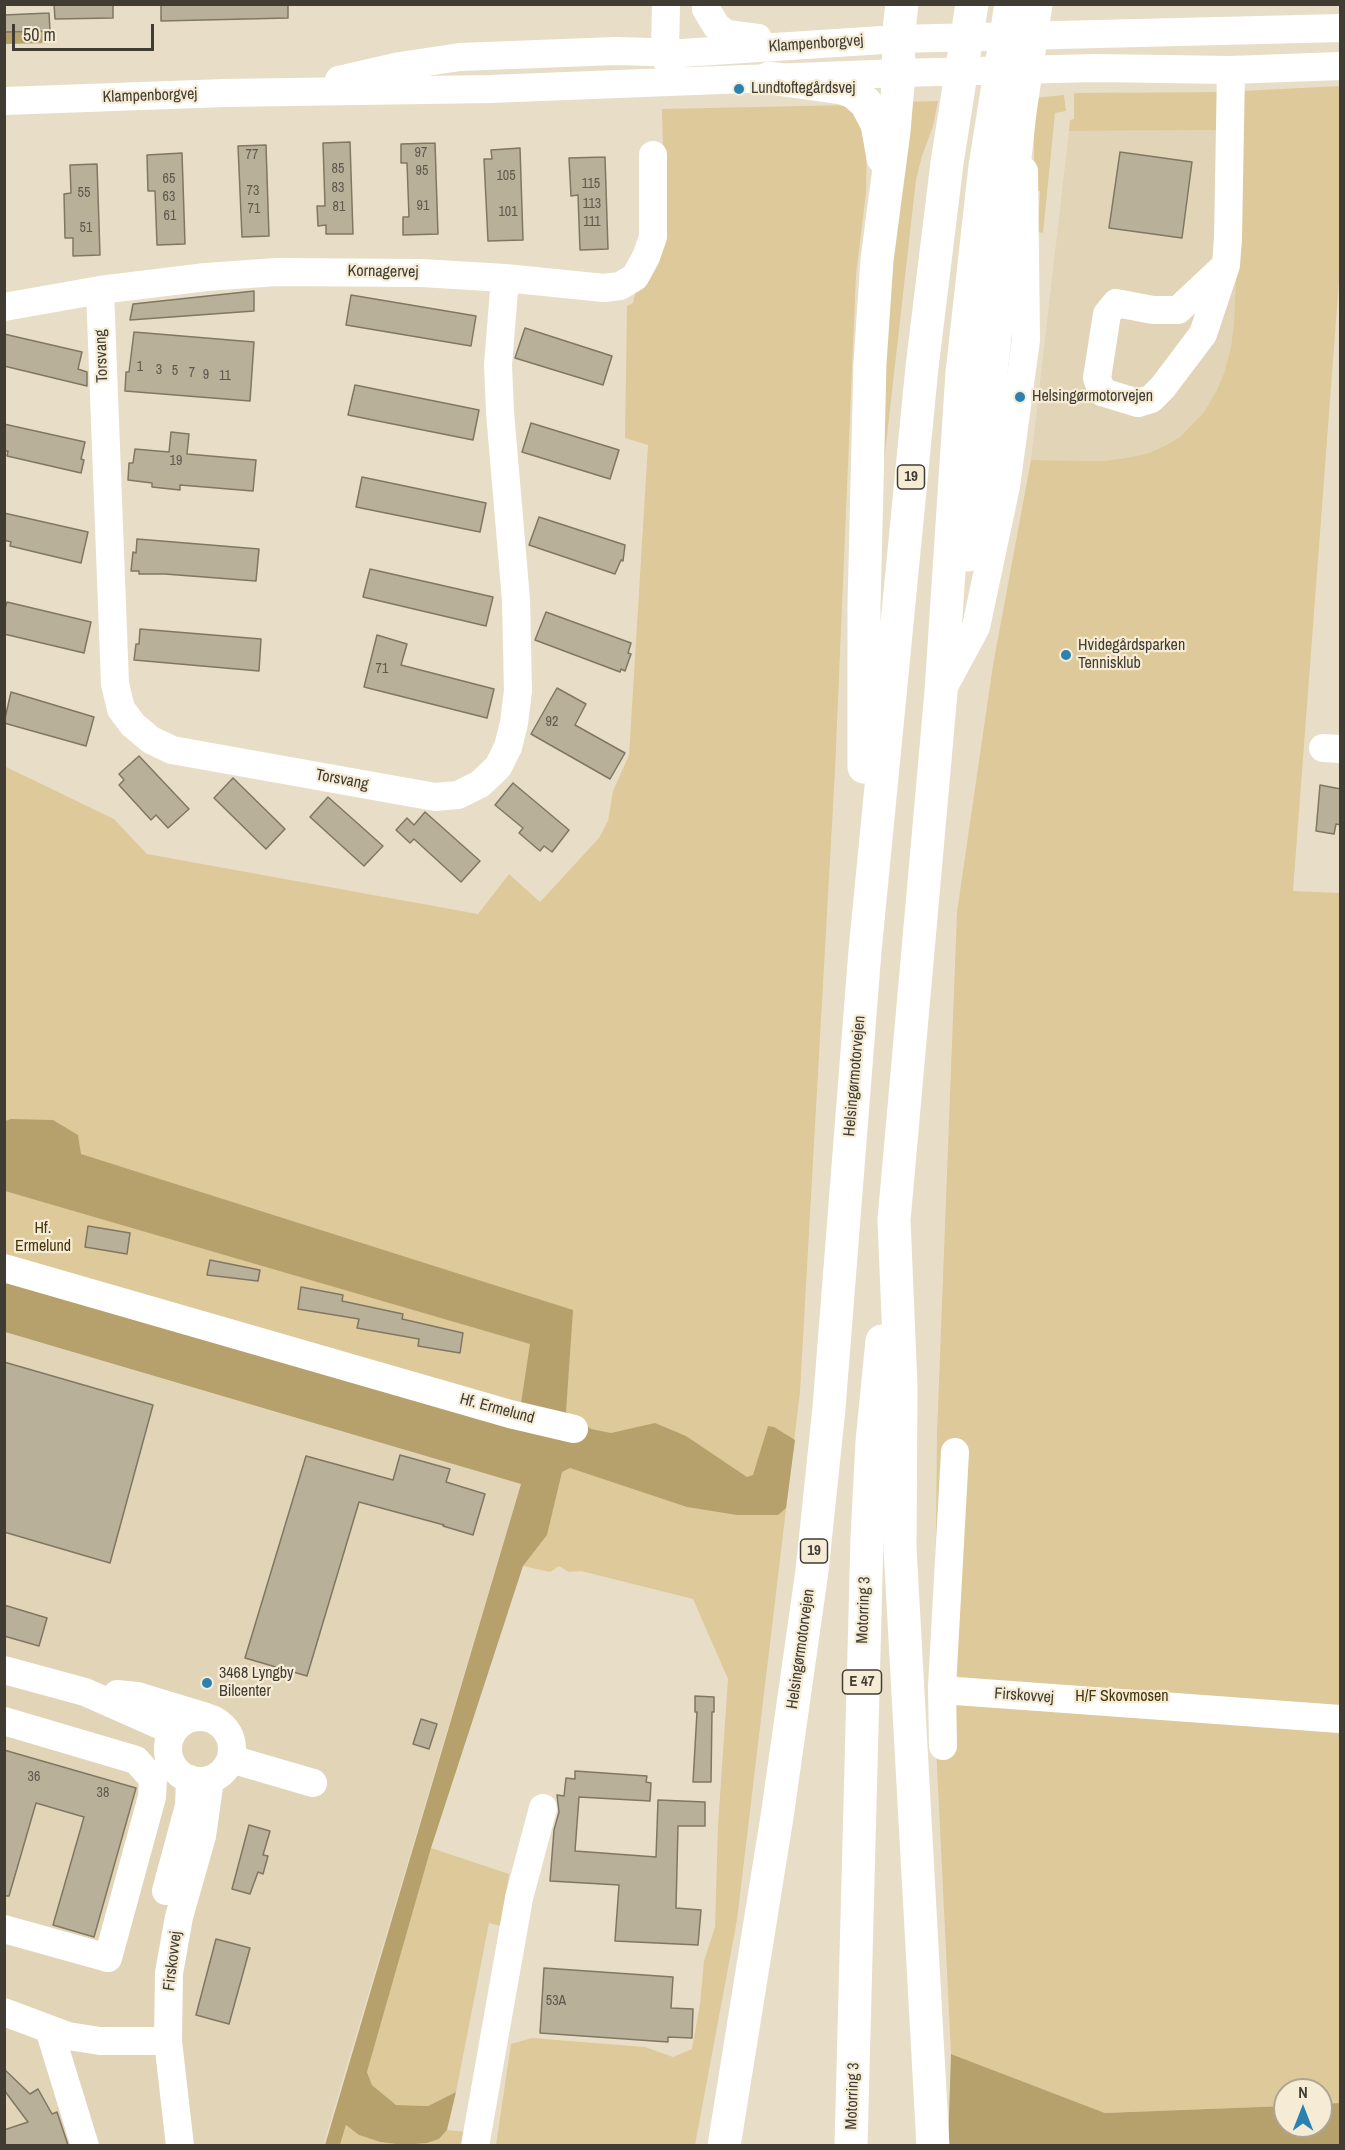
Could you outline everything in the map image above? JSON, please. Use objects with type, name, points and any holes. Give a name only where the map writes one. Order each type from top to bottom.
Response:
[{"type":"highway","points":[[865,951],[864,606],[870,363],[875,282],[885,191],[894,130],[912,55],[902,4]]},
{"type":"highway","name":"Helsingørmotorvejen","points":[[724,2145],[777,1817],[812,1571],[829,1408],[865,951],[922,367],[947,164],[972,4]]},
{"type":"highway","points":[[933,2145],[900,1548],[901,1387],[894,1220],[941,692],[962,373],[984,166],[1011,4]]},
{"type":"highway","points":[[941,692],[975,516],[1020,112],[1036,4]]},
{"type":"highway","points":[[770,78],[842,88],[853,92],[866,103],[880,134],[885,191]]},
{"type":"highway","name":"Motorring 3","points":[[851,2145],[867,1527],[872,1442],[894,1220]]},
{"type":"street","points":[[666,4],[671,67]]},
{"type":"street","points":[[671,67],[699,27],[707,7]]},
{"type":"street","points":[[707,7],[717,27],[726,34],[812,45]]},
{"type":"street","name":"Klampenborgvej","points":[[4,101],[296,92],[400,66],[460,57],[616,51],[671,67],[770,78],[912,55],[1000,36],[1341,28]]},
{"type":"street","name":"Klampenborgvej","points":[[671,67],[812,45],[1057,70],[1147,68],[1231,70],[1341,66]]},
{"type":"street","points":[[1147,68],[1196,56],[1341,50]]},
{"type":"street","points":[[1226,265],[1178,310],[1153,310],[1116,303],[1107,314],[1096,378],[1102,392],[1138,404],[1151,399],[1163,387],[1203,334],[1226,265],[1231,70]]},
{"type":"street","name":"Kornagervej","points":[[4,307],[100,290],[206,277],[277,272],[411,272],[604,288],[620,286],[635,277],[646,257],[653,237],[653,155]]},
{"type":"street","name":"Torsvang","points":[[100,290],[115,684],[121,709],[133,724],[151,740],[172,750],[435,797],[458,795],[480,784],[492,773],[498,767],[508,747],[514,723],[518,691],[516,600],[498,365],[505,278]]},
{"type":"street","name":"Hf. Ermelund","points":[[4,1268],[510,1414],[574,1429]]},
{"type":"street","points":[[943,1746],[942,1686],[955,1452]]},
{"type":"street","points":[[4,1670],[86,1692],[173,1731]]},
{"type":"street","name":"Firskovvej","points":[[942,1686],[956,1691],[1341,1719]]},
{"type":"street","points":[[86,1692],[137,1696],[206,1717],[221,1723],[232,1743],[231,1759],[227,1768],[219,1775],[200,1780],[174,1768],[170,1759],[169,1740],[173,1731],[188,1719],[206,1717]]},
{"type":"street","points":[[4,1721],[136,1760],[153,1779],[152,1797],[108,1959],[4,1929]]},
{"type":"street","points":[[231,1759],[313,1783]]},
{"type":"street","name":"Firskovvej","points":[[180,2145],[159,2040],[150,1972],[160,1913],[189,1806],[200,1780]]},
{"type":"street","points":[[475,2145],[519,1898],[543,1808]]},
{"type":"street","points":[[4,2012],[68,2036],[100,2041],[159,2040]]},
{"type":"street","points":[[49,2029],[85,2145]]},
{"type":"street","name":"Firskovvej","points":[[159,2040],[162,2145]]},
{"type":"shaded area","points":[[51,30],[52,43],[5,44],[4,32]]},
{"type":"shaded area","points":[[1243,130],[1231,347],[1224,373],[1204,412],[1180,437],[1149,453],[1103,461],[1031,460],[1069,131]]},
{"type":"shaded area","points":[[11,1119],[53,1120],[78,1135],[81,1154],[573,1310],[566,1412],[591,1429],[611,1433],[655,1423],[686,1436],[747,1477],[753,1475],[768,1426],[774,1427],[795,1440],[786,1508],[778,1515],[737,1515],[687,1507],[570,1468],[562,1472],[547,1535],[523,1566],[431,1848],[367,2072],[372,2085],[396,2105],[428,2106],[456,2092],[447,2130],[439,2139],[427,2143],[404,2145],[380,2142],[359,2135],[346,2125],[340,2145],[325,2145],[521,1484],[5,1332],[4,1277],[519,1416],[530,1344],[5,1191],[5,1121]]},
{"type":"shaded area","points":[[4,1332],[521,1484],[323,2145],[5,2145]]},
{"type":"shaded area","points":[[951,2054],[1105,2113],[1273,2106],[1273,2138],[1333,2138],[1333,2103],[1340,2103],[1340,2145],[948,2146]]},
{"type":"green space","name":"H/F Skovmosen","points":[[1340,86],[1340,268],[1293,891],[1340,893],[1340,2103],[1333,2103],[1333,2078],[1273,2078],[1273,2106],[1105,2113],[951,2054],[934,1705],[937,1433],[957,912],[993,665],[1031,460],[1103,461],[1149,453],[1166,445],[1180,437],[1204,412],[1224,373],[1231,347],[1242,130],[1069,131],[1070,120],[1074,119],[1074,93],[1222,92]]},
{"type":"green space","points":[[1064,95],[1066,111],[1055,113],[1043,233],[1038,232],[1040,191],[1034,190],[1034,98]]},
{"type":"green space","points":[[938,101],[933,126],[916,180],[884,462],[887,304],[905,102]]},
{"type":"green space","points":[[851,105],[867,134],[866,193],[856,275],[835,771],[800,1392],[737,1920],[695,2145],[496,2145],[511,2044],[532,2038],[645,2047],[673,2057],[692,2049],[700,2004],[704,1961],[715,1927],[718,1825],[728,1679],[693,1599],[581,1571],[569,1572],[559,1566],[550,1572],[523,1566],[521,1484],[5,1263],[4,766],[114,819],[147,854],[478,914],[509,874],[540,902],[599,838],[608,821],[613,791],[629,755],[648,445],[625,438],[627,306],[633,303],[635,294],[665,234],[662,109]]},
{"type":"green space","points":[[431,1848],[509,1874],[501,1926],[489,1923],[456,2092],[428,2106],[396,2105],[372,2085],[367,2072]]},
{"type":"green space","points":[[346,2125],[359,2135],[380,2142],[404,2145],[427,2143],[439,2139],[447,2130],[469,2132],[467,2145],[340,2146]]},
{"type":"building","points":[[54,4],[113,4],[113,18],[55,19]]},
{"type":"building","points":[[161,4],[288,4],[288,18],[161,21]]},
{"type":"building","points":[[49,13],[50,31],[4,32],[4,15]]},
{"type":"building","points":[[350,142],[353,234],[326,234],[326,225],[318,226],[317,206],[325,206],[323,143]]},
{"type":"building","points":[[435,143],[438,234],[403,235],[403,217],[409,217],[407,163],[401,163],[401,144]]},
{"type":"building","points":[[266,145],[269,236],[242,237],[238,146]]},
{"type":"building","points":[[520,148],[523,240],[488,241],[484,159],[492,159],[491,150]]},
{"type":"building","points":[[1120,152],[1192,162],[1182,238],[1109,228]]},
{"type":"building","points":[[182,153],[185,244],[157,245],[155,191],[148,191],[147,155]]},
{"type":"building","points":[[605,157],[608,249],[580,250],[578,195],[571,196],[569,158]]},
{"type":"building","points":[[97,164],[100,255],[73,256],[73,238],[65,238],[64,194],[71,193],[70,165]]},
{"type":"building","points":[[254,291],[254,311],[130,320],[133,304]]},
{"type":"building","points":[[351,295],[476,316],[471,346],[346,325]]},
{"type":"building","points":[[525,328],[612,356],[603,385],[515,358]]},
{"type":"building","points":[[134,332],[254,342],[250,401],[125,391],[126,372],[129,372]]},
{"type":"building","points":[[4,334],[82,352],[78,369],[87,372],[87,386],[4,366]]},
{"type":"building","points":[[355,385],[479,410],[473,440],[348,415]]},
{"type":"building","points":[[531,423],[619,450],[610,479],[522,452]]},
{"type":"building","points":[[4,424],[85,442],[81,473],[7,456],[8,451],[4,451]]},
{"type":"building","points":[[171,432],[189,434],[187,454],[256,460],[253,491],[180,485],[180,490],[152,487],[152,483],[128,480],[129,463],[133,463],[135,449],[169,452]]},
{"type":"building","points":[[362,477],[486,503],[480,532],[356,507]]},
{"type":"building","points":[[4,513],[88,532],[81,563],[10,546],[11,542],[4,540]]},
{"type":"building","points":[[539,517],[625,545],[623,561],[621,560],[615,574],[529,545]]},
{"type":"building","points":[[137,539],[259,549],[256,581],[139,574],[139,571],[131,571]]},
{"type":"building","points":[[370,569],[493,597],[486,626],[363,597]]},
{"type":"building","points":[[7,602],[91,622],[84,653],[4,634],[4,611]]},
{"type":"building","points":[[546,612],[631,643],[628,653],[631,654],[625,671],[621,669],[620,672],[535,640]]},
{"type":"building","points":[[140,629],[261,639],[259,671],[134,660],[136,644],[139,644]]},
{"type":"building","points":[[377,635],[407,644],[401,665],[494,689],[487,718],[364,687]]},
{"type":"building","points":[[557,688],[586,704],[575,725],[625,753],[610,779],[531,734]]},
{"type":"building","points":[[11,692],[94,717],[86,746],[4,723]]},
{"type":"building","points":[[139,756],[189,809],[168,828],[156,815],[151,820],[119,785],[124,780],[119,774]]},
{"type":"building","points":[[233,778],[285,829],[266,849],[214,798]]},
{"type":"building","points":[[513,783],[569,830],[552,852],[544,846],[540,851],[519,833],[523,828],[495,805]]},
{"type":"building","points":[[1320,785],[1341,789],[1341,825],[1336,824],[1334,834],[1316,831]]},
{"type":"building","points":[[328,797],[383,846],[364,866],[310,817]]},
{"type":"building","points":[[425,812],[480,861],[461,882],[414,839],[410,843],[396,830],[407,818],[414,825]]},
{"type":"building","points":[[88,1226],[130,1233],[127,1254],[85,1247]]},
{"type":"building","points":[[210,1260],[260,1270],[258,1281],[207,1275]]},
{"type":"building","points":[[301,1287],[343,1295],[342,1301],[403,1314],[402,1319],[463,1333],[460,1353],[418,1346],[419,1339],[357,1328],[359,1319],[298,1309]]},
{"type":"building","points":[[4,1362],[153,1405],[110,1563],[4,1532]]},
{"type":"building","points":[[400,1455],[450,1469],[446,1482],[485,1494],[473,1535],[359,1502],[307,1676],[245,1658],[306,1456],[393,1480]]},
{"type":"building","points":[[4,1605],[47,1618],[39,1646],[4,1636]]},
{"type":"building","points":[[695,1696],[714,1697],[711,1782],[693,1782],[697,1712],[695,1712]]},
{"type":"building","points":[[421,1719],[437,1724],[429,1749],[413,1744]]},
{"type":"building","points":[[4,1750],[136,1788],[94,1937],[53,1925],[84,1817],[36,1803],[9,1896],[4,1896]]},
{"type":"building","points":[[575,1771],[647,1776],[646,1782],[651,1783],[650,1801],[579,1797],[575,1851],[656,1857],[658,1800],[705,1802],[705,1826],[678,1826],[676,1908],[701,1910],[698,1945],[615,1941],[619,1885],[550,1881],[554,1830],[559,1812],[557,1795],[564,1796],[566,1778],[575,1779]]},
{"type":"building","points":[[249,1825],[270,1831],[263,1855],[268,1856],[263,1874],[258,1872],[250,1894],[232,1889]]},
{"type":"building","points":[[216,1939],[250,1948],[229,2024],[196,2015]]},
{"type":"building","points":[[544,1968],[673,1977],[671,2008],[693,2009],[692,2038],[668,2037],[668,2042],[540,2033]]},
{"type":"building","points":[[4,2069],[30,2094],[38,2089],[52,2114],[57,2112],[68,2145],[4,2145],[4,2130],[28,2122],[4,2090]]},
{"type":"place","name":"Lundtoftegårdsvej","points":[[739,89]]},
{"type":"place","name":"Helsingørmotorvejen","points":[[1020,397]]},
{"type":"place","name":"Hvidegårdsparken Tennisklub","points":[[1066,655]]},
{"type":"place","name":"3468 Lyngby Bilcenter","points":[[207,1683]]}]
